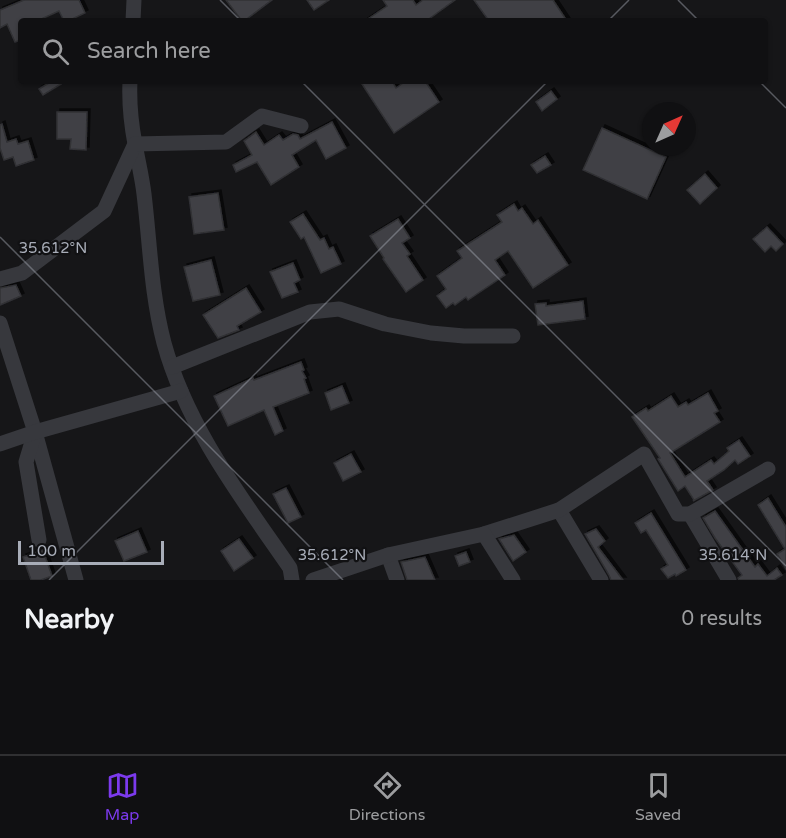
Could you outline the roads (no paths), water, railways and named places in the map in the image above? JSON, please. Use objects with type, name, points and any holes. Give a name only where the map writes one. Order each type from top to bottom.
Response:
[{"type":"street","points":[[133,18],[134,0]]},
{"type":"street","points":[[130,84],[130,111],[144,189],[158,317],[172,367],[191,413],[214,456],[291,574],[297,572],[306,580]]},
{"type":"street","points":[[135,144],[226,142],[261,116],[301,126]]},
{"type":"street","points":[[0,279],[22,273],[104,211],[135,144]]},
{"type":"street","points":[[172,367],[310,312],[339,309],[385,324],[431,333],[513,336]]},
{"type":"street","points":[[0,323],[35,432],[76,580]]},
{"type":"street","points":[[0,444],[181,391]]},
{"type":"street","points":[[35,432],[26,462],[39,540]]},
{"type":"street","points":[[314,580],[388,555],[484,534],[558,510],[644,454],[678,514],[690,514],[768,469]]},
{"type":"street","points":[[558,510],[600,580]]},
{"type":"street","points":[[690,514],[729,580]]},
{"type":"street","points":[[484,534],[513,580]]},
{"type":"street","points":[[388,555],[397,580]]}]
